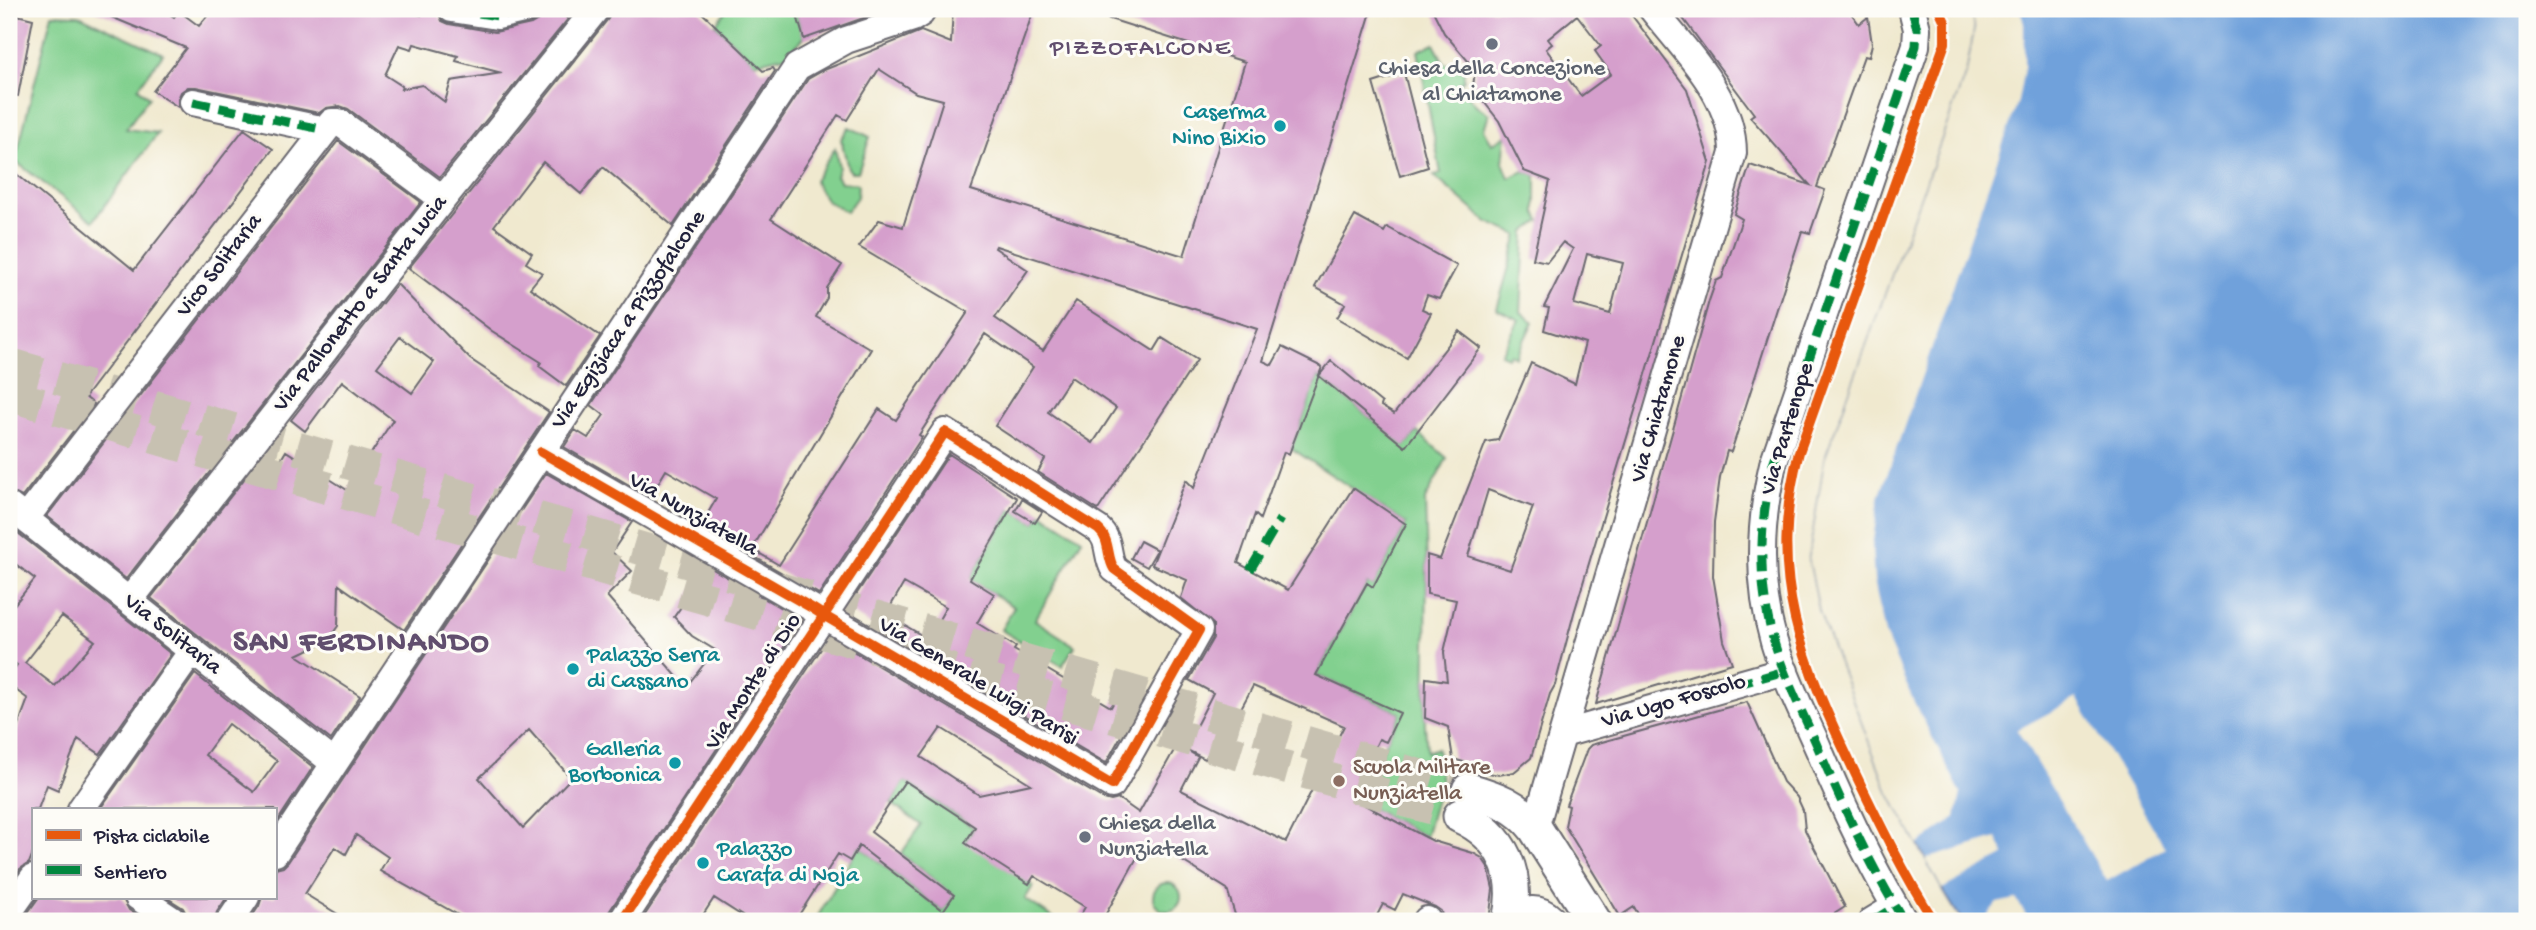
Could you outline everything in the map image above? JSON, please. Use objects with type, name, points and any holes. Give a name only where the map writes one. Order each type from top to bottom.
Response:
[{"type":"main road","points":[[1509,921],[1513,891],[1507,858],[1464,803],[1512,805],[1535,828],[1594,921]]},
{"type":"main road","points":[[1516,921],[1532,913],[1549,921]]},
{"type":"street","points":[[452,9],[498,13],[527,9]]},
{"type":"street","name":"Via Pallonetto a Santa Lucia","points":[[129,601],[443,199],[596,9]]},
{"type":"street","name":"Via Egiziaca a Pizzofalcone","points":[[276,851],[797,67],[846,40],[913,18],[923,9]]},
{"type":"street","name":"Via Chiatamone","points":[[1535,828],[1733,153],[1730,125],[1717,96],[1652,9]]},
{"type":"street","name":"Via Partenope","points":[[1899,914],[1836,790],[1785,671],[1769,622],[1761,568],[1761,526],[1773,464],[1910,63],[1917,29],[1912,9]]},
{"type":"street","points":[[192,102],[325,130],[332,122],[340,122],[443,199]]},
{"type":"street","name":"Vico Solitaria","points":[[17,513],[325,130]]},
{"type":"street","name":"Via Monte di Dio","points":[[622,921],[945,432],[1098,529],[1106,537],[1110,563],[1114,569],[1198,628],[1198,636],[1112,785]]},
{"type":"street","name":"Via Nunziatella","points":[[541,452],[824,615]]},
{"type":"street","name":"Via Solitaria","points":[[17,513],[334,763]]},
{"type":"street","name":"Via Generale Luigi Parisi","points":[[824,615],[1112,785]]},
{"type":"street","points":[[82,808],[192,651]]},
{"type":"street","name":"Via Ugo Foscolo","points":[[1563,734],[1785,671]]},
{"type":"street","points":[[9,912],[32,878]]},
{"type":"street","points":[[140,898],[174,921]]},
{"type":"street","points":[[230,921],[245,898]]},
{"type":"street","points":[[1872,921],[1899,914]]},
{"type":"green space","points":[[727,9],[795,9],[804,37],[788,55],[754,63],[715,25]]},
{"type":"green space","points":[[52,14],[79,15],[163,54],[138,88],[149,97],[126,129],[158,133],[93,221],[15,161]]},
{"type":"green space","points":[[1434,43],[1444,63],[1464,69],[1464,80],[1459,84],[1476,105],[1489,114],[1484,129],[1492,144],[1506,135],[1503,162],[1509,178],[1524,171],[1536,175],[1536,212],[1540,221],[1525,232],[1521,312],[1533,322],[1516,357],[1501,354],[1519,320],[1497,309],[1518,235],[1487,222],[1434,176],[1441,174],[1418,51]]},
{"type":"green space","points":[[849,127],[870,137],[858,172],[851,172],[848,168],[841,139]]},
{"type":"green space","points":[[835,148],[839,167],[836,176],[841,182],[858,184],[857,197],[846,212],[827,201],[814,181]]},
{"type":"green space","points":[[1319,376],[1405,446],[1417,432],[1447,458],[1425,500],[1425,725],[1427,752],[1437,748],[1441,782],[1425,837],[1357,801],[1400,713],[1316,675],[1367,583],[1373,586],[1406,524],[1291,448]]},
{"type":"green space","points":[[1011,509],[1035,523],[1041,513],[1082,539],[1035,620],[1075,646],[1062,666],[1001,630],[1014,607],[973,581],[972,575]]},
{"type":"green space","points":[[905,781],[974,828],[966,842],[1033,886],[1025,899],[1058,921],[815,921],[859,846],[943,911],[953,895],[901,854],[921,825],[891,803]]},
{"type":"green space","points":[[1167,883],[1177,887],[1181,897],[1177,907],[1167,911],[1157,907],[1153,897],[1157,887]]},
{"type":"water","points":[[1969,9],[2527,9],[2527,921],[1962,921],[1942,889],[1887,788],[1820,613],[1809,558],[1825,459],[1967,71],[1975,27]]},
{"type":"pier","points":[[1969,9],[2020,9],[2024,24],[2024,68],[2018,101],[1879,498],[1872,548],[1874,580],[1885,634],[1914,702],[1961,793],[1956,817],[1918,845],[1887,788],[1820,613],[1809,558],[1825,459],[1967,71],[1975,27]]},
{"type":"pier","points":[[2077,698],[2165,848],[2107,881],[2017,730]]},
{"type":"pier","points":[[1997,838],[2005,855],[1942,889],[1926,859]]},
{"type":"pier","points":[[2016,899],[2030,921],[1987,921],[1985,918],[1997,903]]},
{"type":"building","points":[[92,9],[161,9],[174,17],[179,11],[199,26],[213,9],[398,9],[421,15],[421,9],[437,9],[442,21],[449,24],[495,32],[531,24],[538,20],[542,13],[556,9],[568,19],[440,177],[348,109],[340,106],[326,108],[319,113],[188,87],[181,92],[178,107],[153,91],[186,48]],"holes":[[[414,44],[458,56],[456,61],[502,73],[451,81],[445,102],[422,85],[401,89],[402,86],[385,75],[399,45],[412,49]]]},
{"type":"building","points":[[613,9],[698,9],[763,71],[773,68],[775,71],[673,226],[603,167],[581,194],[543,162],[494,226],[532,253],[526,263],[542,273],[530,288],[600,336],[566,386],[539,366],[541,362],[492,331],[409,268],[608,19]]},
{"type":"building","points":[[795,9],[889,9],[804,39]]},
{"type":"building","points":[[953,9],[1034,9],[971,190],[1184,256],[1245,62],[1091,13],[1091,9],[1372,9],[1263,361],[1272,365],[1282,347],[1322,367],[1289,454],[1284,452],[1260,519],[1255,514],[1238,563],[1288,590],[1353,488],[1406,524],[1373,587],[1367,583],[1316,675],[1400,713],[1386,742],[1379,739],[1359,780],[1366,783],[1357,801],[1433,841],[1482,858],[1488,867],[1493,889],[1489,921],[1443,921],[1441,911],[1403,894],[1395,910],[1383,904],[1374,921],[1237,921],[1227,889],[1160,847],[1139,854],[1102,921],[1077,921],[1085,907],[1034,876],[1029,884],[965,843],[975,827],[905,781],[871,832],[954,895],[943,911],[859,846],[850,861],[838,854],[795,921],[750,921],[714,898],[699,921],[641,921],[829,637],[1104,799],[1119,799],[1139,813],[1177,745],[1184,749],[1213,693],[1189,680],[1213,638],[1213,624],[1181,598],[1187,580],[1152,565],[1186,480],[1194,488],[1257,329],[996,246],[995,248],[1028,270],[995,318],[1043,351],[1076,301],[1154,351],[1162,338],[1197,360],[1098,510],[1038,472],[1045,459],[995,426],[1033,367],[985,334],[919,435],[922,437],[819,594],[727,541],[731,535],[704,520],[716,499],[666,470],[650,497],[564,447],[575,430],[588,438],[604,415],[591,405],[808,79],[921,31],[951,43]],"holes":[[[879,69],[916,93],[943,100],[903,227],[879,220],[859,247],[968,312],[896,420],[879,409],[779,565],[752,549],[871,349],[816,317],[827,298],[827,288],[842,265],[771,219],[838,115],[847,120]],[[1071,377],[1116,408],[1093,443],[1048,412]],[[1253,686],[1344,726],[1286,842],[1181,790],[1198,757],[1185,749],[1205,759],[1215,742],[1221,745]],[[941,728],[1031,784],[979,795],[921,757]]]},
{"type":"building","points":[[1432,9],[1627,9],[1687,89],[1710,162],[1531,758],[1514,772],[1499,775],[1472,770],[1474,765],[1453,759],[1448,727],[1425,718],[1426,678],[1447,681],[1444,652],[1456,600],[1427,594],[1427,555],[1440,559],[1486,442],[1498,440],[1531,363],[1575,384],[1585,343],[1544,330],[1549,308],[1544,307],[1573,249],[1563,242],[1547,262],[1533,259],[1550,181],[1524,171],[1499,121],[1473,88],[1475,69],[1444,33]],"holes":[[[1577,15],[1601,46],[1595,51],[1611,74],[1581,96],[1546,49],[1552,44],[1548,39]],[[1587,254],[1623,263],[1610,314],[1574,304]],[[1488,490],[1533,507],[1510,570],[1468,556]]]},
{"type":"building","points":[[1676,9],[1848,9],[1859,24],[1868,17],[1872,44],[1869,57],[1864,56],[1817,187],[1825,190],[1810,233],[1802,231],[1731,452],[1727,451],[1720,477],[1714,522],[1713,576],[1724,641],[1732,663],[1596,704],[1709,301],[1716,281],[1722,278],[1742,219],[1734,214],[1750,165],[1810,185],[1750,117],[1754,114]]},
{"type":"building","points":[[9,13],[33,19],[18,96],[9,95]]},
{"type":"building","points":[[1404,73],[1428,167],[1400,176],[1373,83]]},
{"type":"building","points":[[244,129],[273,149],[85,397],[94,404],[22,497],[9,491],[9,397],[25,377],[9,364],[9,168],[134,270]]},
{"type":"building","points":[[338,141],[421,202],[126,579],[47,516]]},
{"type":"building","points":[[1355,216],[1384,232],[1387,227],[1457,266],[1439,299],[1427,295],[1422,309],[1431,313],[1407,358],[1337,318],[1345,304],[1315,287]]},
{"type":"building","points":[[397,284],[470,359],[549,412],[404,630],[339,585],[338,626],[328,640],[297,655],[360,696],[331,740],[151,598],[263,455],[277,466],[286,451],[347,490],[393,420],[342,381],[305,431],[291,420]],"holes":[[[400,337],[434,362],[412,393],[377,367]]]},
{"type":"building","points":[[1459,331],[1481,348],[1405,447],[1319,376],[1331,361],[1382,403],[1381,406],[1394,414]]},
{"type":"building","points":[[949,454],[1017,498],[970,579],[994,594],[977,623],[1016,647],[1014,650],[1111,707],[1116,698],[1136,709],[1106,763],[846,610]],"holes":[[[904,583],[946,607],[928,639],[886,614]]]},
{"type":"building","points":[[546,473],[632,522],[612,552],[632,571],[607,596],[686,687],[715,650],[692,636],[674,617],[709,567],[802,620],[609,912],[606,921],[469,921],[380,871],[388,857],[356,835],[346,854],[335,847],[305,894],[349,921],[249,921],[262,898],[276,898],[276,869],[283,867]],"holes":[[[529,730],[571,778],[523,828],[479,778]]]},
{"type":"building","points":[[1022,499],[1042,512],[1035,523],[1015,511]]},
{"type":"building","points":[[9,526],[171,654],[100,754],[78,739],[58,790],[47,785],[38,808],[32,808],[32,856],[29,863],[20,869],[9,885],[9,727],[16,731],[28,699],[9,685],[9,676],[17,665],[9,658],[9,611],[35,579],[9,559]],"holes":[[[62,616],[95,641],[55,686],[25,663]]]},
{"type":"building","points":[[1140,541],[1157,550],[1147,567],[1131,558]]},
{"type":"building","points":[[195,674],[313,767],[276,823],[276,808],[101,808]],"holes":[[[228,724],[277,761],[254,792],[205,755]]]},
{"type":"building","points":[[1747,702],[1783,782],[1797,797],[1803,810],[1805,830],[1845,907],[1823,921],[1642,921],[1634,907],[1620,916],[1565,826],[1569,806],[1566,805],[1587,749],[1591,745]]},
{"type":"building","points":[[38,898],[123,898],[129,910],[146,921],[22,921]]},
{"type":"building","points":[[168,898],[226,898],[214,921],[190,921],[183,908]]},
{"type":"tunnel","points":[[9,364],[1469,790]]},
{"type":"tunnel","points":[[9,395],[1460,816]]},
{"type":"marked path","points":[[452,9],[497,16],[527,9]]},
{"type":"marked path","points":[[1904,921],[1858,837],[1784,670],[1769,620],[1762,553],[1765,509],[1773,464],[1916,46],[1917,29],[1912,9]]},
{"type":"marked path","points":[[193,102],[325,130]]},
{"type":"marked path","points":[[1250,570],[1280,519]]},
{"type":"marked path","points":[[1735,685],[1785,671]]},
{"type":"marked path","points":[[1872,921],[1895,907]]},
{"type":"cycle path","points":[[1934,921],[1883,831],[1820,695],[1795,618],[1788,580],[1786,540],[1790,497],[1799,452],[1945,43],[1945,22],[1939,9]]},
{"type":"cycle path","points":[[541,452],[812,608],[823,615],[1112,785],[1199,630],[1114,569],[1107,543],[1098,529],[945,432],[622,921]]},
{"type":"place","name":"Chiesa della Concezione al Chiatamone","points":[[1492,44]]},
{"type":"place","name":"Caserma Nino Bixio","points":[[1280,126]]},
{"type":"place","name":"Palazzo Serra di Cassano","points":[[573,669]]},
{"type":"place","name":"Galleria Borbonica","points":[[675,763]]},
{"type":"place","name":"Scuola Militare Nunziatella","points":[[1339,781]]},
{"type":"place","name":"Chiesa della Nunziatella","points":[[1085,837]]},
{"type":"place","name":"Palazzo Carafa di Noja","points":[[703,863]]},
{"type":"district","name":"PIZZOFALCONE","points":[[1141,49]]},
{"type":"district","name":"SAN FERDINANDO","points":[[362,644]]}]
